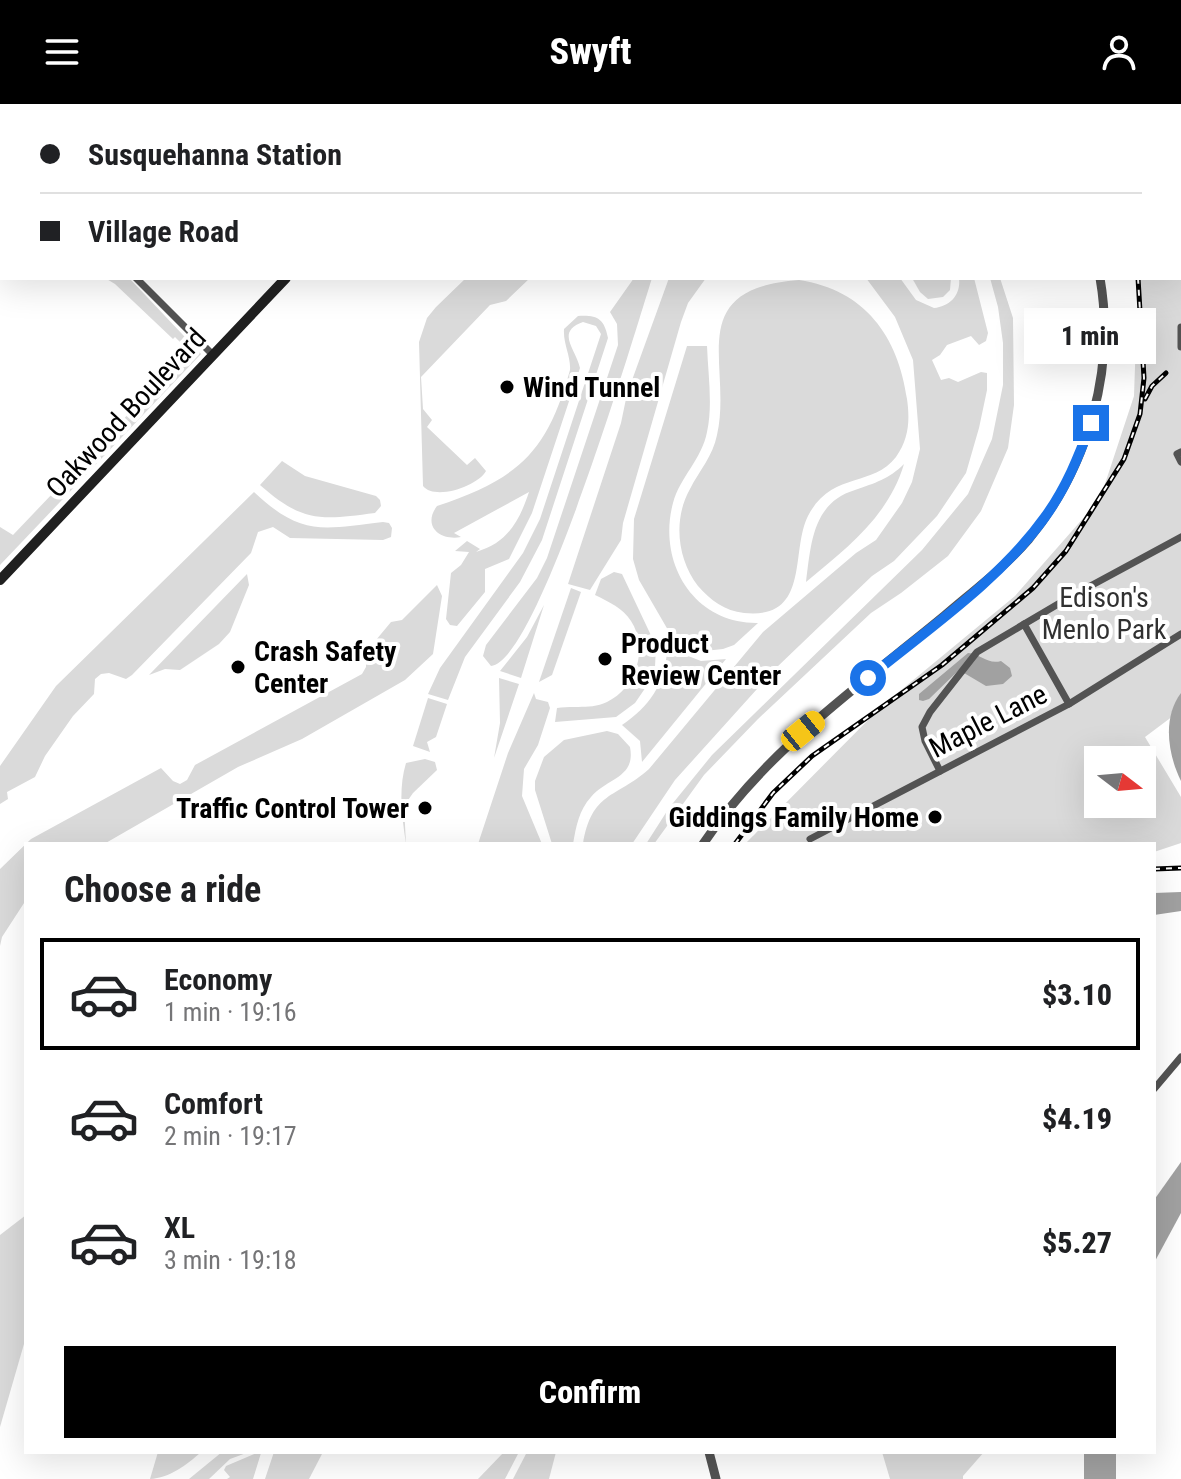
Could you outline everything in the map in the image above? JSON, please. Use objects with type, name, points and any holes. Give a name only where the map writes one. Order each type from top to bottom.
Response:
[{"type":"main road","name":"Oakwood Boulevard","points":[[0,580],[284,280]]},
{"type":"street","points":[[138,280],[213,355]]},
{"type":"street","points":[[705,842],[740,795],[776,756],[994,575],[1047,515],[1079,456],[1099,391],[1104,334],[1100,280]]},
{"type":"street","points":[[1181,327],[1181,347]]},
{"type":"street","points":[[940,771],[925,741],[922,727],[930,712],[977,652],[1181,537]]},
{"type":"street","points":[[1024,624],[1069,704]]},
{"type":"street","name":"Maple Lane","points":[[810,839],[1069,704],[1181,634]]},
{"type":"street","points":[[1156,1087],[1181,1057]]},
{"type":"street","points":[[710,1454],[716,1479]]},
{"type":"green space","points":[[108,280],[131,280],[201,354],[0,565],[0,527],[13,535],[176,364],[172,359],[180,350],[189,351]]},
{"type":"green space","points":[[464,280],[528,280],[506,301],[490,305],[421,377],[423,409],[432,420],[427,427],[467,465],[475,458],[486,471],[474,482],[446,492],[423,486],[419,342],[427,318]]},
{"type":"green space","points":[[633,280],[651,280],[583,491],[558,556],[534,611],[511,650],[491,666],[483,656],[486,645],[537,578],[547,558],[618,345],[617,324],[610,312]]},
{"type":"green space","points":[[668,280],[705,280],[688,303],[681,322],[623,523],[621,540],[590,590],[568,584],[621,423],[627,394]]},
{"type":"green space","points":[[799,280],[822,285],[860,305],[886,336],[902,376],[908,407],[908,429],[896,457],[886,467],[828,492],[817,502],[803,531],[789,595],[780,606],[765,612],[737,612],[713,600],[691,575],[680,539],[681,513],[717,435],[720,335],[725,315],[739,298],[762,286]]},
{"type":"green space","points":[[867,280],[901,280],[916,300],[934,308],[953,299],[959,280],[975,280],[988,333],[986,341],[979,345],[971,336],[947,345],[932,360],[941,380],[949,378],[958,382],[981,372],[987,373],[987,390],[966,473],[937,516],[894,561],[872,576],[776,668],[675,780],[633,842],[583,842],[592,814],[599,805],[649,769],[763,632],[856,553],[876,540],[902,503],[912,482],[920,449],[913,360],[895,317]]},
{"type":"green space","points":[[913,280],[951,280],[950,290],[943,297],[928,299]]},
{"type":"green space","points":[[991,280],[1001,280],[1013,318],[1014,405],[1008,448],[981,511],[948,556],[871,613],[758,719],[704,775],[655,842],[647,842],[669,808],[712,755],[922,550],[968,494],[992,439],[1003,385],[1003,343]]},
{"type":"green space","name":"Edison's Menlo Park","points":[[1138,280],[1181,280],[1181,710],[1145,737],[1150,746],[1084,746],[1084,818],[1156,818],[1156,755],[1181,797],[1181,843],[1156,851],[1156,842],[747,842],[883,705],[1015,596],[1100,499],[1134,396]]},
{"type":"green space","points":[[578,316],[599,319],[608,338],[542,540],[520,582],[465,657],[448,700],[428,694],[440,668],[523,553],[540,519],[601,334],[596,326],[583,322],[570,331],[570,342],[580,368],[532,513],[509,559],[485,569],[485,592],[457,626],[450,625],[446,619],[451,573],[469,552],[455,551],[467,541],[480,549],[476,552],[504,537],[521,513],[529,492],[454,533],[461,537],[440,534],[432,526],[433,513],[437,506],[465,496],[508,473],[539,443],[551,423],[570,370],[564,329]]},
{"type":"green space","points":[[687,346],[707,346],[710,411],[704,442],[673,503],[669,525],[676,568],[699,601],[715,613],[735,621],[758,623],[734,645],[704,651],[679,641],[668,630],[639,580],[633,559],[634,519]]},
{"type":"green space","points":[[282,461],[305,476],[376,496],[381,506],[375,513],[340,517],[313,516],[301,512],[260,485]]},
{"type":"green space","points":[[904,464],[897,483],[877,516],[851,544],[806,582],[816,527],[830,505],[841,496],[887,477]]},
{"type":"green space","points":[[254,492],[286,517],[300,523],[344,527],[383,522],[389,523],[392,528],[391,537],[383,540],[290,538],[273,527],[258,532],[251,553],[132,675],[126,679],[109,673],[95,679],[94,694],[73,716],[45,756],[35,777],[7,792],[8,799],[0,804],[0,766],[56,686]]},
{"type":"green space","points":[[614,572],[622,574],[656,646],[655,667],[635,703],[616,717],[555,722],[557,708],[594,706],[617,696],[637,667],[639,644],[631,621],[620,609],[595,595],[601,579]]},
{"type":"green space","points":[[247,574],[249,585],[230,632],[219,644],[180,670],[165,669],[149,675]]},
{"type":"green space","points":[[437,585],[442,596],[433,654],[405,680],[302,739],[238,767],[107,842],[28,842],[161,768],[173,781],[180,784],[187,780],[195,765],[362,674],[366,667],[366,652],[391,622],[402,620]]},
{"type":"green space","points":[[571,588],[581,592],[552,675],[539,682]]},
{"type":"green space","points":[[544,605],[521,678],[500,671],[527,637]]},
{"type":"green space","points":[[673,650],[701,661],[726,659],[642,762],[640,741],[622,725],[654,694],[663,675],[667,652]]},
{"type":"green space","points":[[499,678],[519,684],[494,758],[500,723]]},
{"type":"green space","points":[[534,693],[536,699],[548,702],[550,708],[538,745],[524,769],[522,796],[541,842],[479,842],[508,753]]},
{"type":"green space","points":[[428,698],[447,704],[436,737],[427,742],[430,752],[413,746]]},
{"type":"green space","points":[[607,731],[618,734],[630,747],[631,757],[625,771],[587,802],[573,842],[551,842],[535,781],[544,757],[564,740]]},
{"type":"green space","points":[[425,759],[435,762],[437,770],[404,806],[406,842],[402,783],[406,763]]},
{"type":"green space","points":[[24,846],[24,903],[2,937],[0,946],[0,869]]},
{"type":"green space","points":[[24,1217],[24,1344],[0,1427],[0,1235]]},
{"type":"green space","points":[[157,1454],[199,1454],[177,1470],[150,1479]]},
{"type":"green space","points":[[220,1454],[244,1454],[230,1459],[209,1479],[189,1479]]},
{"type":"green space","points":[[261,1454],[253,1479],[227,1479],[230,1477],[224,1470],[226,1466]]},
{"type":"green space","points":[[273,1454],[322,1454],[309,1479],[265,1479]]},
{"type":"green space","points":[[502,1454],[518,1454],[505,1479],[478,1479]]},
{"type":"green space","points":[[526,1454],[555,1454],[549,1479],[513,1479]]},
{"type":"green space","points":[[883,1454],[982,1454],[963,1479],[890,1479]]},
{"type":"shaded area","points":[[968,653],[992,662],[1001,661],[1010,668],[1012,676],[1003,684],[986,686],[959,670],[929,699],[919,700],[919,694]]},
{"type":"shaded area","points":[[1181,693],[1181,781],[1170,748],[1169,725]]},
{"type":"shaded area","points":[[1181,892],[1181,911],[1156,915],[1156,893]]},
{"type":"shaded area","points":[[1181,1162],[1181,1213],[1156,1259],[1156,1197]]},
{"type":"shaded area","points":[[1084,1454],[1116,1454],[1116,1479],[1084,1479]]},
{"type":"railway","points":[[736,842],[773,793],[812,756],[942,665],[1033,588],[1066,551],[1124,459],[1140,414],[1144,378],[1138,280]]},
{"type":"railway","points":[[1145,399],[1152,386],[1166,373]]},
{"type":"railway","points":[[1156,869],[1181,868]]},
{"type":"place","name":"Wind Tunnel","points":[[507,387]]},
{"type":"place","name":"Product Review Center","points":[[605,659]]},
{"type":"place","name":"Crash Safety Center","points":[[238,667]]},
{"type":"place","name":"Traffic Control Tower","points":[[425,808]]},
{"type":"place","name":"Giddings Family Home","points":[[935,817]]},
{"type":"route","points":[[868,678],[986,582],[1027,540],[1065,485],[1091,423]]}]
